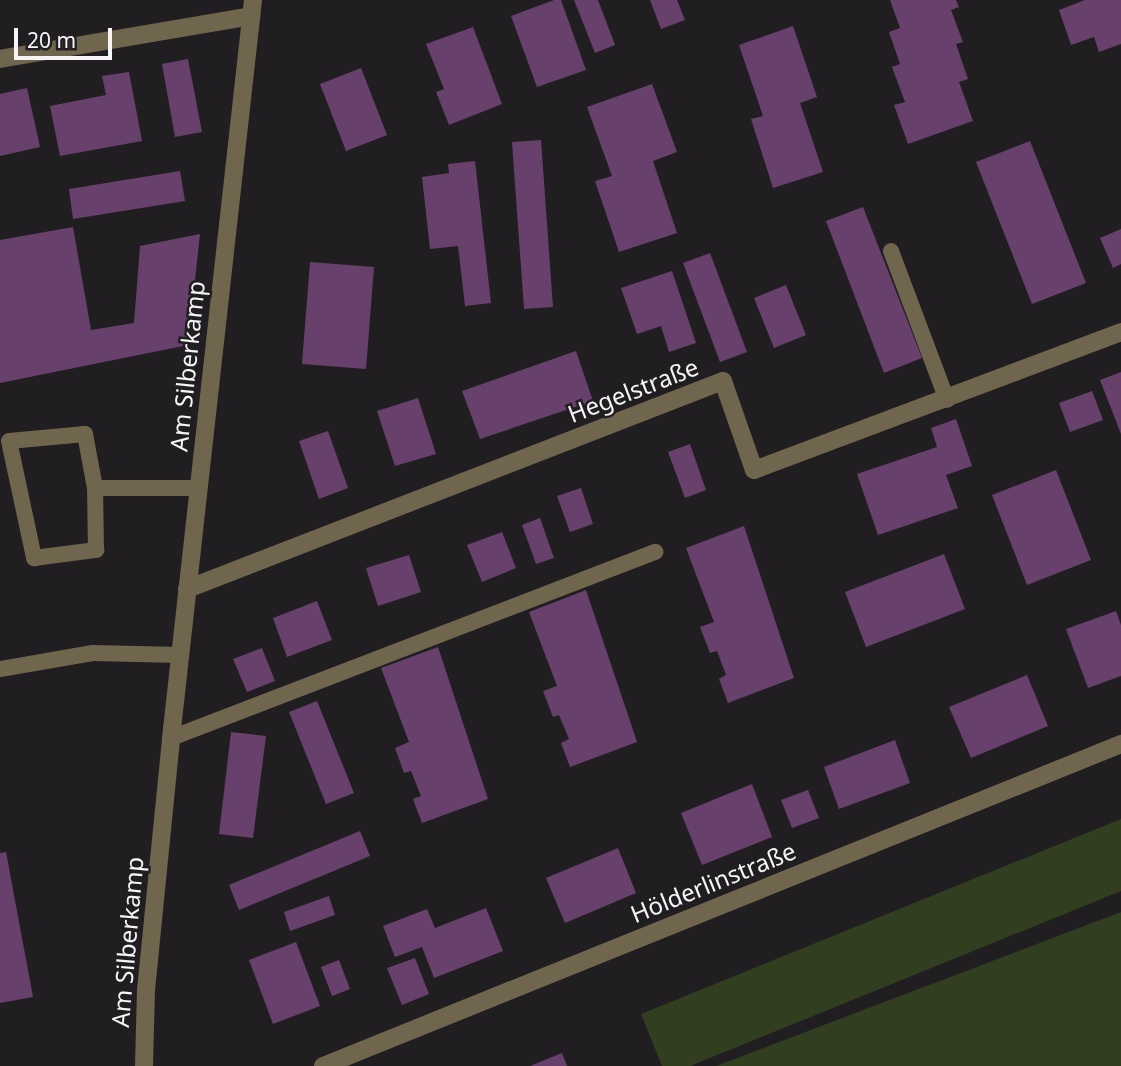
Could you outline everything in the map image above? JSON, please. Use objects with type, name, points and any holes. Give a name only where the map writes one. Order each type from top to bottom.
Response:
[{"type":"street","points":[[0,59],[252,8]]},
{"type":"street","name":"Am Silberkamp","points":[[144,1066],[146,990],[171,738],[252,8]]},
{"type":"street","name":"Hegelstraße","points":[[187,589],[723,381],[754,470],[947,400],[1121,332]]},
{"type":"street","name":"Hölderlinstraße","points":[[323,1066],[1121,744]]},
{"type":"lane","points":[[891,251],[947,400]]},
{"type":"lane","points":[[85,434],[95,488],[96,550],[34,558],[9,441],[85,434]]},
{"type":"lane","points":[[95,488],[198,488]]},
{"type":"lane","points":[[171,738],[655,552]]},
{"type":"lane","points":[[0,669],[93,653],[181,655]]},
{"type":"green space","points":[[1121,819],[1121,891],[690,1066],[662,1066],[641,1014]]},
{"type":"green space","points":[[1121,912],[1121,1066],[716,1066]]},
{"type":"building","points":[[554,0],[561,0],[586,70],[537,87],[511,16]]},
{"type":"building","points":[[574,0],[598,0],[615,45],[595,53]]},
{"type":"building","points":[[650,0],[677,0],[685,20],[661,29]]},
{"type":"building","points":[[890,0],[956,0],[959,7],[951,10],[963,42],[956,44],[968,79],[959,82],[973,121],[908,144],[894,105],[905,102],[892,67],[900,64],[889,32],[900,28]]},
{"type":"building","points":[[1085,0],[1121,0],[1121,44],[1099,52],[1094,37],[1071,45],[1059,10]]},
{"type":"building","points":[[793,26],[817,97],[800,103],[823,172],[773,188],[751,119],[763,116],[739,45]]},
{"type":"building","points":[[473,27],[502,104],[449,125],[436,92],[444,89],[426,44]]},
{"type":"building","points":[[188,59],[202,132],[175,137],[162,64]]},
{"type":"building","points":[[361,68],[387,135],[346,151],[320,84]]},
{"type":"building","points":[[129,72],[142,141],[60,156],[50,106],[106,95],[102,76]]},
{"type":"building","points":[[652,84],[677,152],[653,161],[677,233],[619,252],[595,181],[612,176],[587,107]]},
{"type":"building","points":[[27,88],[40,147],[0,156],[0,94]]},
{"type":"building","points":[[541,140],[553,307],[524,309],[512,142]]},
{"type":"building","points":[[1030,141],[1086,283],[1032,304],[976,162]]},
{"type":"building","points":[[475,161],[491,303],[465,306],[458,246],[430,249],[422,177],[449,173],[448,164]]},
{"type":"building","points":[[180,171],[185,201],[73,219],[69,189]]},
{"type":"building","points":[[863,207],[922,358],[884,373],[826,221]]},
{"type":"building","points":[[73,227],[91,330],[134,323],[140,246],[200,234],[188,345],[0,383],[0,240]]},
{"type":"building","points":[[1121,229],[1121,264],[1113,268],[1100,238]]},
{"type":"building","points":[[710,253],[747,352],[720,362],[683,263]]},
{"type":"building","points":[[310,262],[374,267],[366,369],[302,364]]},
{"type":"building","points":[[672,271],[696,343],[669,352],[661,326],[637,334],[621,288]]},
{"type":"building","points":[[786,285],[806,335],[774,348],[754,298]]},
{"type":"building","points":[[576,351],[593,401],[480,439],[462,391]]},
{"type":"building","points":[[1121,372],[1121,434],[1100,380]]},
{"type":"building","points":[[1092,391],[1103,420],[1070,432],[1059,403]]},
{"type":"building","points":[[418,398],[436,454],[395,466],[377,411]]},
{"type":"building","points":[[956,419],[972,466],[946,475],[958,508],[878,535],[857,474],[937,447],[931,428]]},
{"type":"building","points":[[328,431],[348,488],[319,499],[299,441]]},
{"type":"building","points":[[690,444],[706,490],[685,498],[668,452]]},
{"type":"building","points":[[1056,470],[1091,560],[1027,585],[992,495]]},
{"type":"building","points":[[581,488],[593,524],[570,532],[557,496]]},
{"type":"building","points":[[540,518],[554,558],[536,564],[522,525]]},
{"type":"building","points":[[744,526],[794,678],[728,703],[719,679],[726,675],[717,651],[710,653],[700,627],[714,622],[686,548]]},
{"type":"building","points":[[502,532],[516,568],[482,582],[467,545]]},
{"type":"building","points":[[944,554],[965,609],[866,647],[845,592]]},
{"type":"building","points":[[409,555],[421,592],[378,606],[366,568]]},
{"type":"building","points":[[586,590],[637,742],[570,767],[561,743],[569,739],[559,715],[553,717],[543,691],[557,686],[529,612]]},
{"type":"building","points":[[317,601],[332,640],[287,657],[273,618]]},
{"type":"building","points":[[1116,611],[1121,625],[1121,676],[1088,688],[1066,629]]},
{"type":"building","points":[[438,647],[488,799],[422,823],[413,799],[421,796],[411,771],[404,773],[395,748],[409,742],[381,668]]},
{"type":"building","points":[[262,648],[275,681],[247,692],[233,659]]},
{"type":"building","points":[[1027,675],[1048,726],[971,758],[949,707]]},
{"type":"building","points":[[317,701],[354,793],[326,804],[289,712]]},
{"type":"building","points":[[231,732],[266,736],[253,838],[219,834]]},
{"type":"building","points":[[895,740],[910,783],[839,809],[824,767]]},
{"type":"building","points":[[752,784],[772,837],[702,865],[681,813]]},
{"type":"building","points":[[808,790],[819,818],[792,828],[781,800]]},
{"type":"building","points":[[360,831],[370,856],[239,910],[229,885]]},
{"type":"building","points":[[618,848],[636,893],[565,923],[546,878]]},
{"type":"building","points":[[6,852],[33,997],[0,1003],[0,853]]},
{"type":"building","points":[[329,896],[335,915],[290,931],[284,912]]},
{"type":"building","points":[[486,908],[503,951],[434,978],[422,947],[395,957],[383,926],[427,909],[435,928]]},
{"type":"building","points":[[296,942],[320,1006],[273,1024],[249,960]]},
{"type":"building","points":[[415,958],[429,994],[402,1005],[387,968]]},
{"type":"building","points":[[339,960],[350,989],[332,996],[321,967]]},
{"type":"building","points":[[562,1053],[567,1066],[530,1066]]}]
